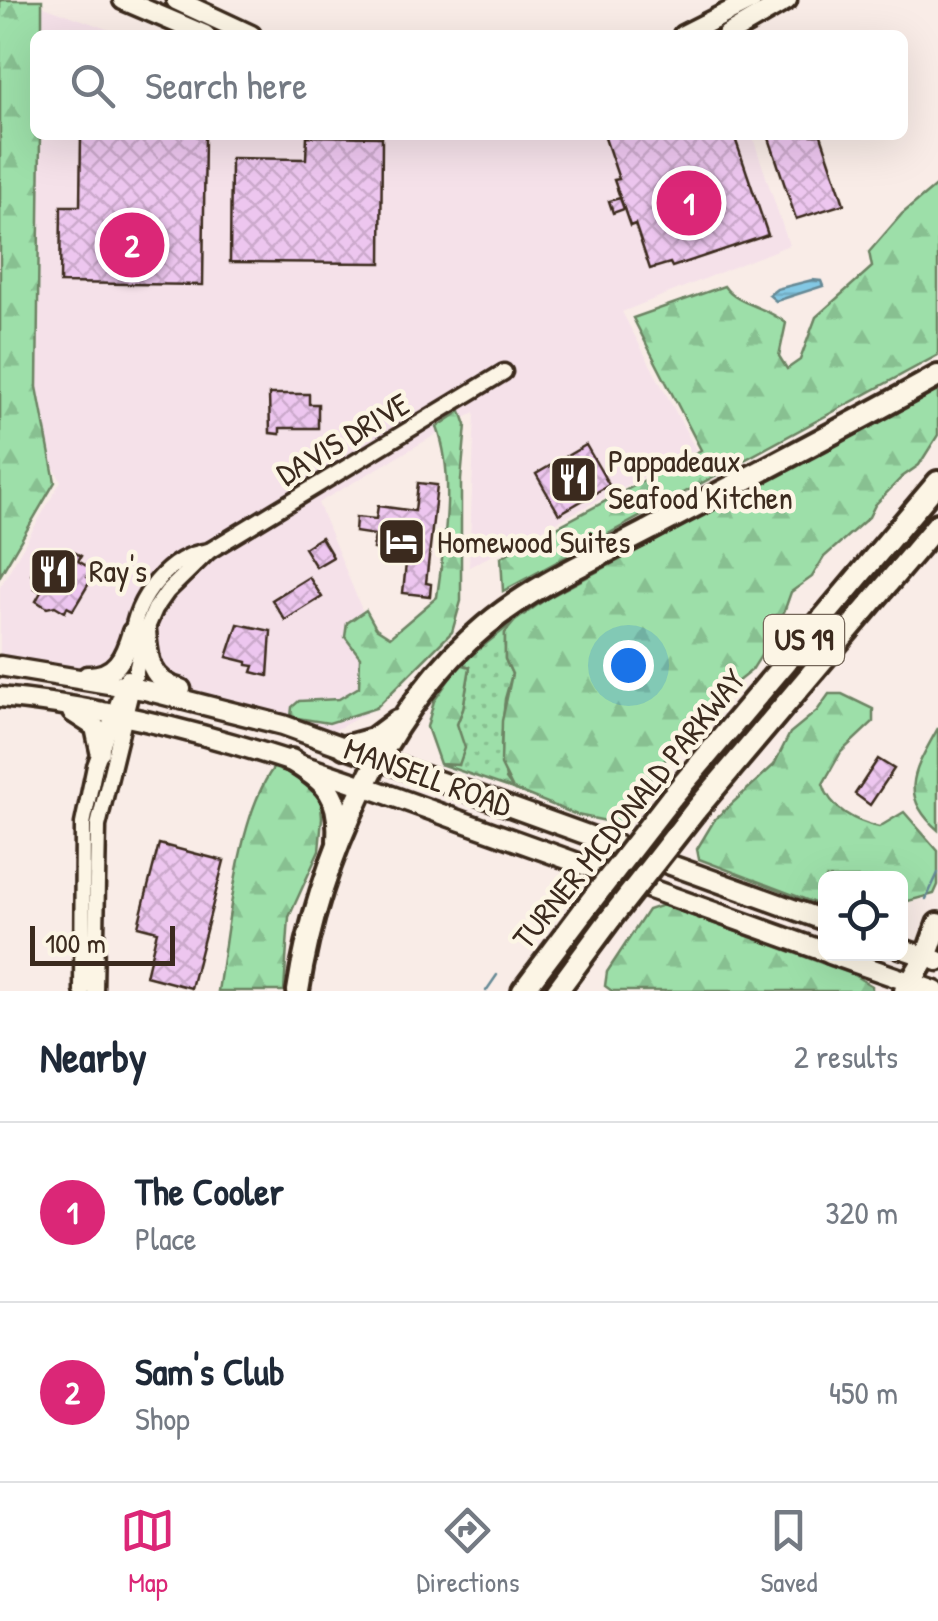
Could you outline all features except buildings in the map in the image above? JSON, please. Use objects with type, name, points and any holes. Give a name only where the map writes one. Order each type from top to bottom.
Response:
[{"type":"highway","points":[[344,746],[372,739],[405,713],[468,641],[530,594],[938,376]]},
{"type":"highway","name":"TURNER MCDONALD PARKWAY","points":[[523,991],[671,798],[938,482]]},
{"type":"highway","name":"TURNER MCDONALD PARKWAY","points":[[557,991],[695,811],[938,524]]},
{"type":"highway","points":[[298,991],[310,932],[338,852],[364,786],[405,713]]},
{"type":"highway","points":[[291,760],[321,780],[333,795],[339,816],[338,852]]},
{"type":"highway","points":[[908,987],[932,959],[938,924]]},
{"type":"main road","points":[[123,0],[193,30]]},
{"type":"main road","points":[[176,0],[240,30]]},
{"type":"main road","points":[[693,30],[752,0]]},
{"type":"main road","points":[[736,30],[788,0]]},
{"type":"main road","points":[[54,674],[103,675],[119,663],[139,631]]},
{"type":"main road","points":[[139,631],[150,665],[162,682],[218,698],[236,712]]},
{"type":"main road","name":"MANSELL ROAD","points":[[0,666],[129,687],[236,712],[344,746],[818,917]]},
{"type":"main road","name":"MANSELL ROAD","points":[[0,697],[119,715],[291,760],[818,949]]},
{"type":"main road","points":[[48,703],[88,719],[99,736],[100,750]]},
{"type":"main road","points":[[520,842],[525,835],[541,831],[598,838]]},
{"type":"main road","points":[[908,951],[932,959]]},
{"type":"main road","name":"MANSELL ROAD","points":[[847,961],[908,987],[936,991]]},
{"type":"street","name":"DAVIS DRIVE","points":[[119,715],[129,687],[143,602],[199,564],[209,551],[504,372]]},
{"type":"street","points":[[82,991],[83,824],[100,750],[119,715]]},
{"type":"street","points":[[95,991],[98,826],[119,715]]},
{"type":"shaded area","points":[[33,2],[109,30],[32,30]]},
{"type":"shaded area","points":[[30,103],[30,140],[754,140],[789,245],[622,312],[696,450],[469,567],[475,412],[318,503],[372,634],[371,711],[335,730],[0,662],[0,587],[61,481],[21,407]]},
{"type":"green space","points":[[0,0],[42,0],[42,30],[30,30],[30,140],[40,140],[37,387],[55,482],[0,576]]},
{"type":"green space","points":[[938,184],[938,355],[503,591],[501,557],[701,450],[633,318],[724,286],[736,297],[786,323],[779,356],[787,369],[800,360],[816,317],[872,267],[869,252],[902,214]]},
{"type":"green space","points":[[938,390],[938,435],[919,465],[902,477],[875,505],[869,517],[824,557],[812,577],[791,592],[778,629],[752,670],[722,694],[654,773],[621,824],[577,815],[513,789],[501,765],[502,721],[512,674],[505,659],[505,633],[515,621],[546,599]]},
{"type":"green space","points":[[461,411],[466,425],[461,480],[461,601],[452,632],[376,708],[329,723],[291,717],[292,707],[299,701],[339,699],[359,687],[360,657],[345,637],[347,623],[366,610],[376,628],[390,637],[437,597],[447,489],[437,427]]},
{"type":"green space","points":[[515,621],[505,634],[505,659],[512,674],[505,699],[501,744],[506,779],[513,789],[440,764],[459,765],[457,724],[470,667],[460,664]]},
{"type":"green space","points":[[460,664],[470,667],[457,724],[465,748],[459,765],[440,764],[427,727],[434,701]]},
{"type":"green space","points":[[829,694],[842,694],[873,709],[873,722],[841,752],[823,784],[831,801],[862,822],[879,827],[904,812],[938,851],[938,885],[934,894],[908,901],[908,871],[818,871],[818,904],[699,859],[697,849],[715,819],[774,765],[790,733],[817,711]]},
{"type":"green space","points":[[938,728],[938,830],[917,805],[914,781]]},
{"type":"green space","points":[[274,767],[312,781],[320,792],[322,818],[319,851],[289,917],[284,991],[218,991],[243,843],[261,788]]},
{"type":"green space","points":[[663,905],[852,974],[872,986],[872,991],[612,991],[605,986],[607,972],[648,910]]},
{"type":"water","points":[[821,281],[823,286],[776,301],[769,295],[777,289]]},
{"type":"waterway","points":[[926,899],[938,873]]},
{"type":"waterway","points":[[486,991],[497,975]]},
{"type":"place","name":"The Cooler","points":[[689,203]]},
{"type":"place","name":"Sam's Club","points":[[132,245]]},
{"type":"place","name":"Pappadeaux Seafood Kitchen","points":[[573,479]]},
{"type":"place","name":"Homewood Suites","points":[[402,542]]},
{"type":"place","name":"Ray's","points":[[54,571]]}]
